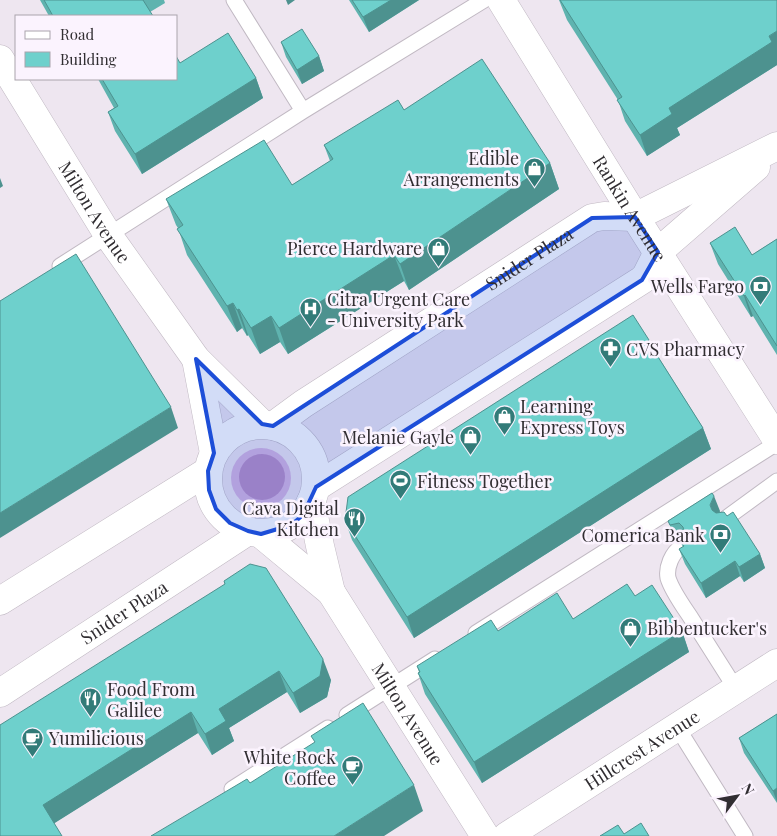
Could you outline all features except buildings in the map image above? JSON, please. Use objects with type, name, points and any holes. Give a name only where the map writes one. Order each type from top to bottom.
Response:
[{"type":"street","name":"Rankin Avenue","points":[[501,0],[777,442]]},
{"type":"street","name":"Milton Avenue","points":[[0,59],[108,235],[196,359],[268,425]]},
{"type":"street","name":"Snider Plaza","points":[[268,425],[312,399],[592,218],[604,216],[635,217],[777,147]]},
{"type":"street","name":"Snider Plaza","points":[[313,494],[634,285],[646,276],[658,252],[777,147]]},
{"type":"street","name":"Milton Avenue","points":[[196,359],[211,462]]},
{"type":"street","points":[[268,425],[292,434],[306,448],[315,466],[313,494],[303,515],[291,525],[277,531],[255,532],[230,523],[216,509],[209,490],[211,462],[222,441],[234,432],[248,426],[268,425]]},
{"type":"street","points":[[0,601],[211,462]]},
{"type":"street","name":"Milton Avenue","points":[[313,494],[320,546],[331,592]]},
{"type":"street","name":"Snider Plaza","points":[[0,693],[255,532]]},
{"type":"street","name":"Milton Avenue","points":[[255,532],[331,592],[485,836]]},
{"type":"street","name":"Hillcrest Avenue","points":[[507,836],[777,663]]},
{"type":"lane","points":[[234,0],[304,111]]},
{"type":"lane","points":[[47,274],[304,111],[484,0]]},
{"type":"lane","points":[[468,638],[777,442]]},
{"type":"lane","points":[[725,519],[777,481]]},
{"type":"lane","points":[[681,547],[676,550],[672,558],[668,572],[669,580],[736,689]]},
{"type":"lane","points":[[217,798],[451,649]]},
{"type":"lane","points":[[678,727],[745,836]]},
{"type":"highlighted area","points":[[635,217],[658,252],[642,280],[316,487],[303,515],[291,525],[261,534],[248,531],[230,523],[216,509],[209,490],[208,471],[214,453],[196,359],[262,424],[273,426],[592,218]]},
{"type":"shaded area","points":[[255,448],[267,448],[278,453],[286,461],[291,472],[289,490],[278,503],[267,508],[255,508],[244,503],[236,495],[231,484],[231,472],[236,461],[244,453]]},
{"type":"shaded area","points":[[262,454],[275,458],[281,464],[285,477],[281,490],[275,496],[262,500],[249,496],[243,490],[239,477],[243,464],[249,458]]},
{"type":"place","name":"Edible Arrangements","points":[[535,187]]},
{"type":"place","name":"Pierce Hardware","points":[[438,267]]},
{"type":"place","name":"Wells Fargo","points":[[760,305]]},
{"type":"place","name":"Citra Urgent Care - University Park","points":[[311,328]]},
{"type":"place","name":"CVS Pharmacy","points":[[610,368]]},
{"type":"place","name":"Learning Express Toys","points":[[504,435]]},
{"type":"place","name":"Melanie Gayle","points":[[470,456]]},
{"type":"place","name":"Fitness Together","points":[[401,500]]},
{"type":"place","name":"Cava Digital Kitchen","points":[[355,537]]},
{"type":"place","name":"Comerica Bank","points":[[721,554]]},
{"type":"place","name":"Bibbentucker's","points":[[631,647]]},
{"type":"place","name":"Food From Galilee","points":[[91,718]]},
{"type":"place","name":"Yumilicious","points":[[33,757]]},
{"type":"place","name":"White Rock Coffee","points":[[352,786]]}]
